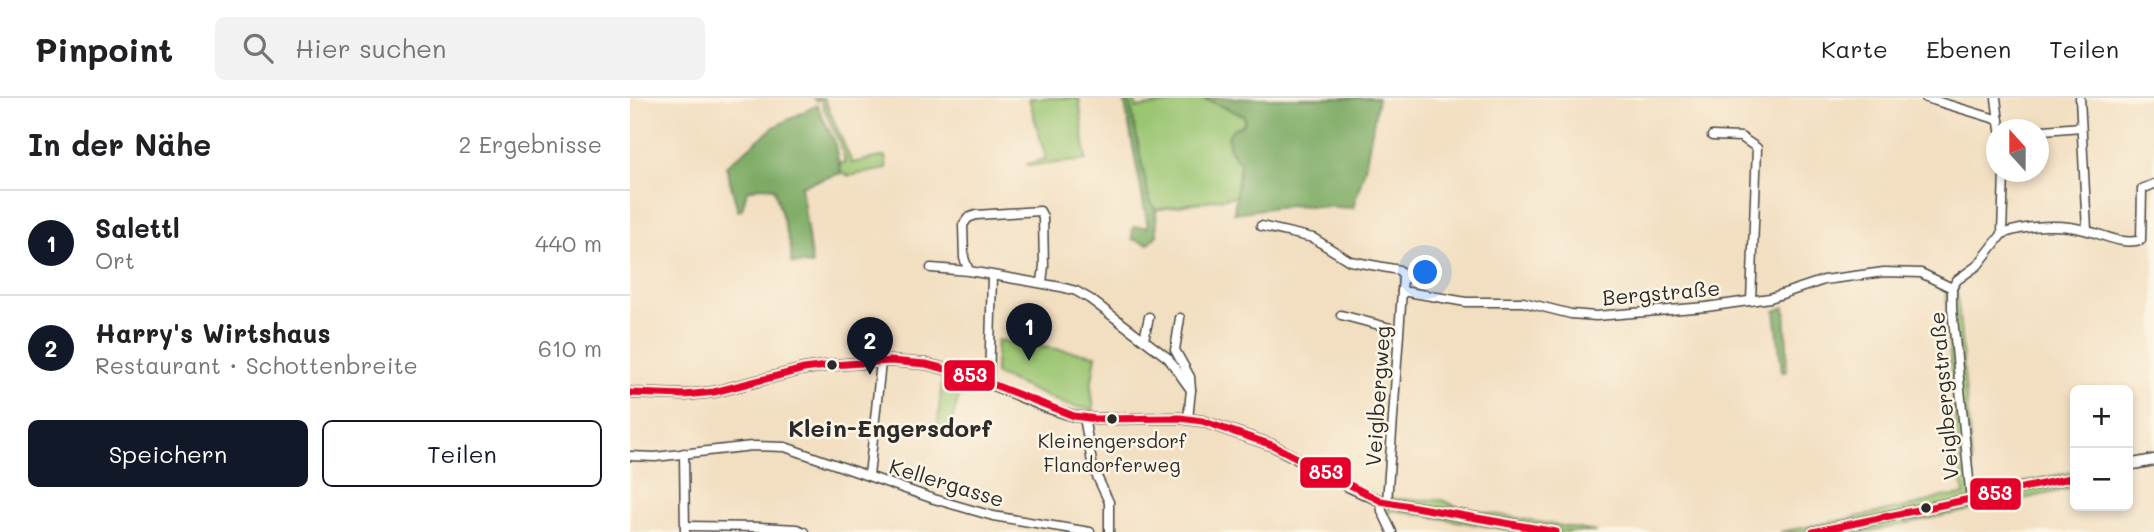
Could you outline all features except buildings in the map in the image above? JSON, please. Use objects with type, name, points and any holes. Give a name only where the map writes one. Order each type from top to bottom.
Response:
[{"type":"main road","points":[[630,393],[703,393],[747,385],[804,369],[881,362],[936,366],[989,383],[1044,406],[1084,417],[1188,419],[1220,426],[1272,446],[1384,502],[1556,532]]},
{"type":"main road","points":[[2133,464],[2154,460]]},
{"type":"main road","points":[[1813,532],[2070,478]]},
{"type":"street","points":[[1926,98],[1986,120]]},
{"type":"street","points":[[1996,98],[1999,119]]},
{"type":"street","points":[[2080,98],[2087,230]]},
{"type":"street","points":[[2049,130],[2081,127]]},
{"type":"street","points":[[1712,136],[1741,138],[1756,148],[1752,300]]},
{"type":"street","points":[[2002,234],[2004,182]]},
{"type":"street","points":[[1952,288],[1957,280],[1978,265],[2002,234],[2011,231],[2048,227],[2087,230],[2130,243],[2141,240],[2142,189],[2154,184]]},
{"type":"street","points":[[969,271],[964,258],[963,225],[966,220],[976,215],[1037,210],[1043,217],[1042,282]]},
{"type":"street","points":[[1261,226],[1310,237],[1350,261],[1399,270],[1403,274],[1402,291]]},
{"type":"street","points":[[931,268],[1042,282],[1076,291],[1098,304],[1171,361],[1191,390]]},
{"type":"street","name":"Bergstraße","points":[[1402,291],[1456,301],[1523,302],[1571,314],[1618,316],[1779,296],[1829,279],[1884,272],[1921,273],[1952,288]]},
{"type":"street","points":[[989,383],[992,277]]},
{"type":"street","name":"Veiglbergstraße","points":[[1952,288],[1970,500]]},
{"type":"street","name":"Veiglbergweg","points":[[1384,502],[1402,291]]},
{"type":"street","points":[[1341,315],[1398,330]]},
{"type":"street","points":[[1144,339],[1149,317]]},
{"type":"street","points":[[1180,318],[1175,351],[1191,377],[1188,419]]},
{"type":"street","points":[[869,476],[881,362]]},
{"type":"street","points":[[1084,417],[1093,468],[1109,502],[1109,532]]},
{"type":"street","name":"Kellergasse","points":[[630,456],[655,457],[752,446],[779,447],[807,454],[944,502],[1033,528],[1090,532]]},
{"type":"street","points":[[684,453],[685,529],[760,527],[797,529],[804,532]]},
{"type":"street","points":[[1384,502],[1382,511],[1392,532]]},
{"type":"green space","points":[[814,98],[824,98],[852,163],[885,156],[887,169],[849,176],[841,173],[840,163],[845,163],[843,152],[820,99],[816,101]]},
{"type":"green space","points":[[1029,98],[1079,98],[1086,160],[1029,166],[1027,164],[1046,159]]},
{"type":"green space","points":[[1124,98],[1129,98],[1149,199],[1156,210],[1157,235],[1148,244],[1132,239],[1133,227],[1148,227]]},
{"type":"green space","points":[[1129,98],[1135,98],[1136,108],[1202,98],[1245,116],[1244,124],[1233,129],[1230,151],[1240,163],[1236,196],[1156,210],[1149,199]]},
{"type":"green space","points":[[1202,98],[1378,98],[1365,168],[1353,208],[1291,205],[1234,213],[1240,163],[1230,151],[1228,136],[1233,129],[1244,124],[1245,116]]},
{"type":"green space","points":[[817,105],[834,141],[841,173],[801,186],[812,265],[791,263],[791,248],[774,188],[759,187],[747,191],[742,209],[738,211],[726,166],[774,127]]},
{"type":"green space","points":[[1946,292],[1957,292],[1974,488],[1979,493],[2070,472],[2070,489],[1866,532],[1780,532],[1917,505],[1942,497],[1964,495],[1953,401]]},
{"type":"green space","points":[[1785,307],[1786,372],[1782,372],[1775,311]]},
{"type":"green space","points":[[997,340],[1096,355],[1091,387],[1094,410],[1066,405],[995,374]]},
{"type":"green space","points":[[942,379],[962,384],[949,433],[937,432]]},
{"type":"green space","points":[[1386,495],[1394,499],[1442,500],[1460,508],[1596,532],[1519,532],[1394,510],[1387,514]]},
{"type":"transit line","name":"853","points":[[630,393],[685,395],[714,392],[804,369],[833,365],[890,361],[926,364],[969,375],[1074,416],[1096,419],[1180,418],[1202,421],[1272,445],[1381,501],[1556,532]]},
{"type":"transit line","name":"853","points":[[1813,532],[2070,478]]},
{"type":"place","name":"Salettl","points":[[1029,361]]},
{"type":"place","name":"Harry's Wirtshaus","points":[[870,375]]},
{"type":"place","name":"Kleinengersdorf Flandorferweg","points":[[1112,419]]},
{"type":"district","name":"Klein-Engersdorf","points":[[890,427]]}]
